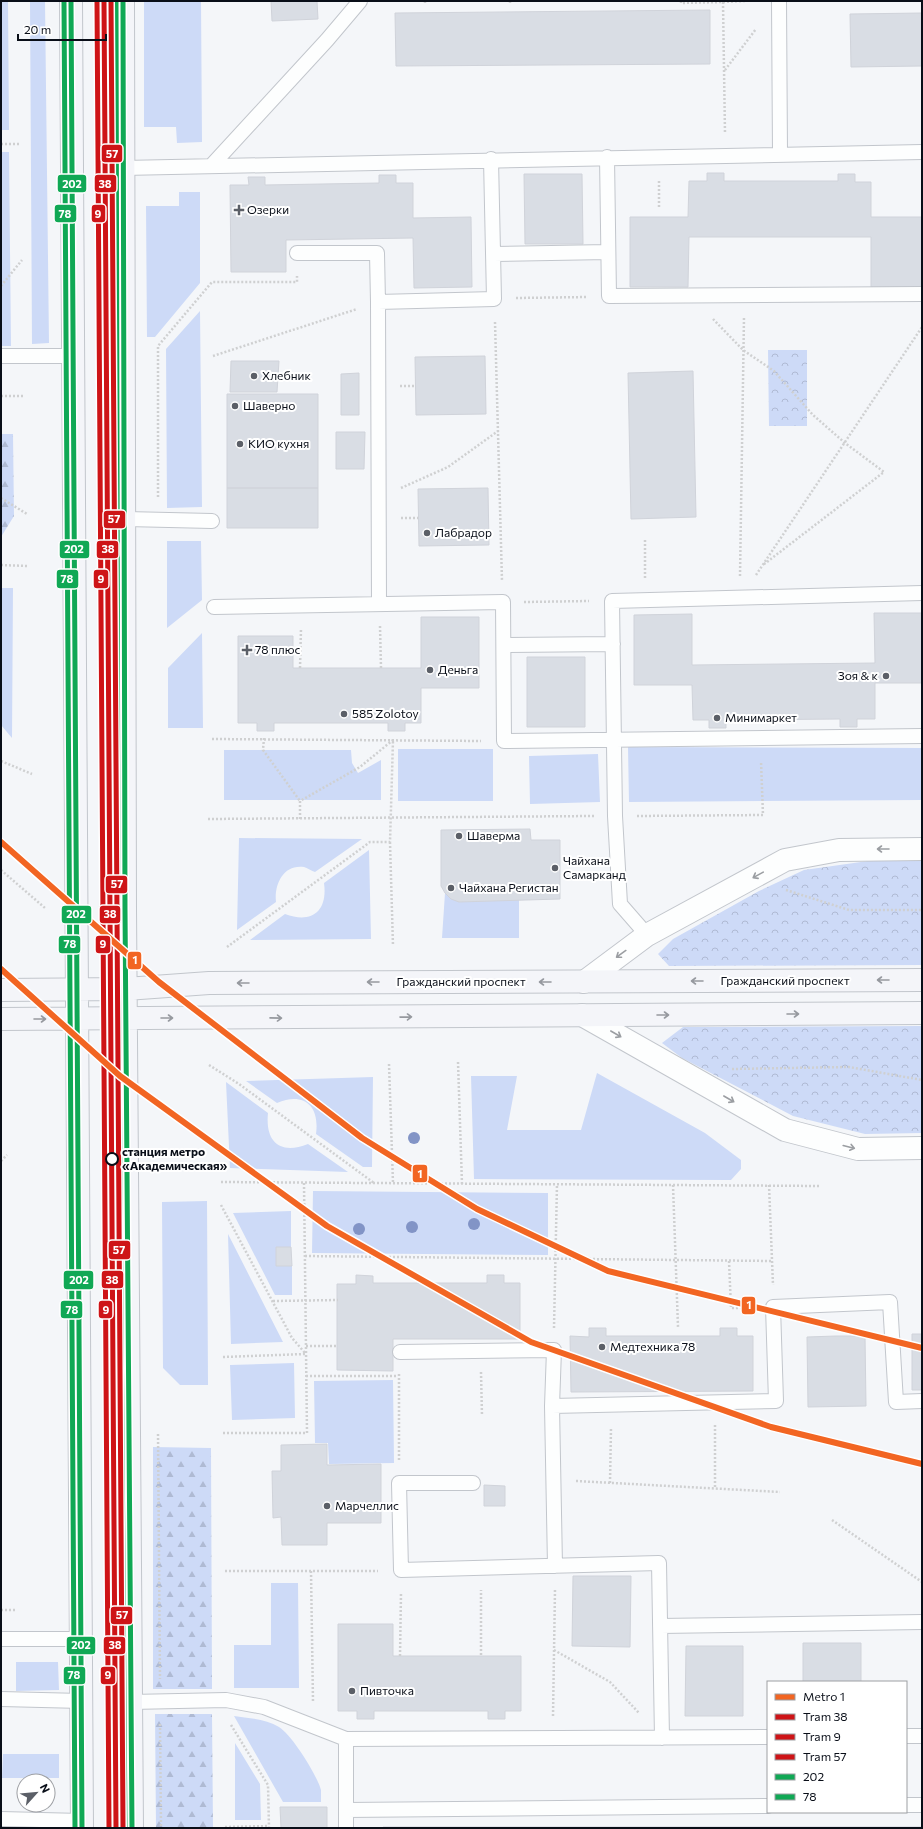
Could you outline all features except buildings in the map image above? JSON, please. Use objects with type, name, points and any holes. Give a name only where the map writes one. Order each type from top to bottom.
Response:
[{"type":"main road","points":[[71,1],[82,1824]]},
{"type":"main road","points":[[123,1],[126,519],[126,989],[128,1018],[132,1828]]},
{"type":"main road","name":"Гражданский проспект","points":[[1,990],[126,989],[209,983],[922,980]]},
{"type":"main road","points":[[1,1019],[287,1019],[582,1015],[922,1013]]},
{"type":"street","points":[[584,982],[647,935],[785,860],[839,850],[922,849]]},
{"type":"street","points":[[582,1015],[785,1130],[858,1149],[922,1148]]},
{"type":"lane","points":[[212,165],[327,40],[360,1]]},
{"type":"lane","points":[[779,1],[780,154]]},
{"type":"lane","points":[[123,168],[491,159],[922,152]]},
{"type":"lane","points":[[607,157],[609,296],[922,294]]},
{"type":"lane","points":[[378,302],[494,299],[491,159]]},
{"type":"lane","points":[[494,254],[608,252]]},
{"type":"lane","points":[[296,253],[377,253],[379,604]]},
{"type":"lane","points":[[1,356],[72,356]]},
{"type":"lane","points":[[126,519],[212,521]]},
{"type":"lane","points":[[647,935],[620,904],[615,816],[612,601],[740,599],[922,593]]},
{"type":"lane","points":[[214,607],[503,602],[504,741],[922,736]]},
{"type":"lane","points":[[504,644],[612,644]]},
{"type":"lane","points":[[552,1406],[776,1401],[773,1307],[890,1302],[896,1402],[922,1401]]},
{"type":"lane","points":[[400,1352],[554,1350],[552,1406],[555,1566]]},
{"type":"lane","points":[[473,1483],[399,1483],[401,1570],[659,1564],[662,1738]]},
{"type":"lane","points":[[660,1626],[922,1622]]},
{"type":"lane","points":[[1,1639],[81,1639]]},
{"type":"lane","points":[[1,1699],[82,1701]]},
{"type":"lane","points":[[131,1702],[226,1700],[264,1707],[346,1739],[767,1737]]},
{"type":"lane","points":[[907,1736],[922,1736]]},
{"type":"lane","points":[[346,1739],[346,1828]]},
{"type":"lane","points":[[907,1805],[922,1805]]},
{"type":"lane","points":[[346,1810],[767,1806]]},
{"type":"lane","points":[[1,1819],[82,1824]]},
{"type":"path","points":[[681,1],[681,3],[745,1]]},
{"type":"path","points":[[723,2],[726,155]]},
{"type":"path","points":[[724,70],[758,26]]},
{"type":"path","points":[[1,144],[20,144]]},
{"type":"path","points":[[158,500],[158,346],[212,282],[297,282],[296,253]]},
{"type":"path","points":[[1,286],[22,260]]},
{"type":"path","points":[[609,296],[494,299],[503,602],[612,601]]},
{"type":"path","points":[[698,296],[714,320],[744,350],[774,371],[813,415],[845,443],[884,472],[763,565]]},
{"type":"path","points":[[740,599],[744,296]]},
{"type":"path","points":[[213,356],[378,302]]},
{"type":"path","points":[[740,599],[922,327]]},
{"type":"path","points":[[1,396],[24,396]]},
{"type":"path","points":[[378,497],[448,467],[498,431]]},
{"type":"path","points":[[1,498],[27,514]]},
{"type":"path","points":[[645,538],[645,600]]},
{"type":"path","points":[[1,565],[27,566]]},
{"type":"path","points":[[379,604],[381,668]]},
{"type":"path","points":[[300,668],[301,606]]},
{"type":"path","points":[[212,739],[264,738],[504,741]]},
{"type":"path","points":[[264,738],[264,750],[300,801],[300,819]]},
{"type":"path","points":[[208,819],[763,815],[761,738]]},
{"type":"path","points":[[300,801],[360,767],[393,740]]},
{"type":"path","points":[[393,740],[390,818],[393,946]]},
{"type":"path","points":[[1,761],[32,774]]},
{"type":"path","points":[[227,947],[370,842],[390,842]]},
{"type":"path","points":[[1,870],[45,908]]},
{"type":"path","points":[[753,878],[849,910],[922,910]]},
{"type":"path","points":[[458,1062],[462,1184]]},
{"type":"path","points":[[389,1064],[393,1183]]},
{"type":"path","points":[[209,1065],[239,1084],[374,1183]]},
{"type":"path","points":[[724,1069],[849,1067],[922,1080]]},
{"type":"path","points":[[1,1161],[7,1155]]},
{"type":"path","points":[[221,1182],[820,1186]]},
{"type":"path","points":[[223,1433],[307,1433],[304,1183]]},
{"type":"path","points":[[554,1350],[557,1184]]},
{"type":"path","points":[[673,1185],[678,1327]]},
{"type":"path","points":[[729,1261],[731,1308],[773,1307],[769,1185]]},
{"type":"path","points":[[221,1205],[292,1338],[306,1354]]},
{"type":"path","points":[[305,1256],[772,1261]]},
{"type":"path","points":[[273,1301],[338,1300]]},
{"type":"path","points":[[306,1346],[338,1346]]},
{"type":"path","points":[[480,1351],[482,1416]]},
{"type":"path","points":[[399,1483],[400,1352]]},
{"type":"path","points":[[223,1356],[306,1354]]},
{"type":"path","points":[[306,1376],[399,1376]]},
{"type":"path","points":[[715,1402],[715,1489]]},
{"type":"path","points":[[610,1483],[611,1404]]},
{"type":"path","points":[[158,1434],[161,1828]]},
{"type":"path","points":[[554,1480],[780,1492]]},
{"type":"path","points":[[832,1520],[922,1582]]},
{"type":"path","points":[[552,1738],[555,1566]]},
{"type":"path","points":[[481,1568],[481,1656]]},
{"type":"path","points":[[400,1656],[401,1570]]},
{"type":"path","points":[[225,1571],[377,1571]]},
{"type":"path","points":[[311,1571],[314,1726]]},
{"type":"path","points":[[1,1610],[17,1610]]},
{"type":"path","points":[[554,1649],[610,1682],[662,1738]]},
{"type":"path","points":[[225,1827],[269,1827],[268,1785],[230,1722]]},
{"type":"green space","points":[[1,1],[8,1],[9,130],[1,130]]},
{"type":"green space","points":[[30,1],[45,1],[49,343],[32,344]]},
{"type":"green space","points":[[144,1],[201,1],[202,142],[177,143],[176,127],[144,127]]},
{"type":"green space","points":[[1,152],[9,152],[11,346],[1,346]]},
{"type":"green space","points":[[179,192],[200,192],[200,283],[155,337],[147,337],[146,206],[179,206]]},
{"type":"green space","points":[[200,311],[202,507],[167,508],[166,349]]},
{"type":"green space","points":[[768,350],[807,350],[807,426],[769,426]]},
{"type":"green space","points":[[1,434],[13,434],[14,516],[1,537]]},
{"type":"green space","points":[[167,541],[201,541],[202,600],[167,628]]},
{"type":"green space","points":[[1,588],[13,588],[12,738],[1,725]]},
{"type":"green space","points":[[202,633],[203,728],[168,728],[168,668]]},
{"type":"green space","points":[[628,747],[922,748],[922,800],[629,802]]},
{"type":"green space","points":[[398,749],[493,749],[493,801],[398,801]]},
{"type":"green space","points":[[224,750],[351,750],[352,763],[358,773],[381,760],[381,800],[224,800]]},
{"type":"green space","points":[[598,754],[600,802],[530,804],[529,756]]},
{"type":"green space","points":[[239,838],[362,839],[315,872],[304,867],[297,867],[285,872],[278,883],[276,902],[237,930]]},
{"type":"green space","points":[[369,850],[371,939],[250,940],[285,914],[294,917],[303,917],[316,913],[323,901],[325,893],[324,883]]},
{"type":"green space","points":[[922,860],[922,965],[669,966],[658,954],[673,939],[759,891],[804,870],[868,861]]},
{"type":"green space","points":[[445,893],[519,900],[519,938],[442,938]]},
{"type":"green space","points":[[922,1026],[922,1133],[865,1134],[793,1116],[682,1058],[662,1043],[683,1027]]},
{"type":"green space","points":[[597,1073],[705,1133],[741,1160],[741,1169],[731,1180],[474,1179],[471,1076],[517,1076],[507,1130],[581,1130]]},
{"type":"green space","points":[[373,1077],[372,1167],[363,1167],[316,1134],[317,1124],[315,1115],[308,1104],[302,1100],[295,1099],[277,1103],[246,1081]]},
{"type":"green space","points":[[226,1082],[268,1113],[269,1132],[276,1144],[282,1147],[290,1148],[308,1144],[348,1172],[230,1168]]},
{"type":"green space","points":[[313,1191],[548,1193],[548,1255],[312,1253]]},
{"type":"green space","points":[[207,1201],[208,1385],[180,1385],[163,1368],[162,1202]]},
{"type":"green space","points":[[291,1211],[291,1247],[276,1247],[276,1266],[292,1266],[292,1295],[275,1295],[233,1213]]},
{"type":"green space","points":[[228,1234],[283,1342],[231,1344]]},
{"type":"green space","points":[[294,1363],[295,1418],[232,1420],[230,1365]]},
{"type":"green space","points":[[393,1380],[394,1463],[329,1464],[328,1443],[315,1443],[314,1381]]},
{"type":"green space","points":[[153,1447],[211,1448],[212,1689],[153,1689]]},
{"type":"green space","points":[[271,1583],[298,1583],[299,1688],[234,1688],[234,1645],[271,1645]]},
{"type":"green space","points":[[16,1662],[58,1662],[59,1690],[16,1691]]},
{"type":"green space","points":[[155,1714],[212,1714],[213,1828],[156,1828]]},
{"type":"green space","points":[[234,1716],[268,1722],[284,1731],[297,1746],[315,1775],[321,1790],[321,1802],[283,1802]]},
{"type":"green space","points":[[235,1743],[260,1784],[261,1820],[235,1820]]},
{"type":"green space","points":[[3,1754],[59,1754],[59,1778],[56,1778],[56,1773],[16,1773],[16,1778],[2,1778]]},
{"type":"metro line","name":"1","points":[[1,842],[159,982],[362,1138],[477,1209],[608,1271],[922,1348]]},
{"type":"metro line","name":"1","points":[[1,969],[120,1076],[327,1226],[531,1342],[771,1427],[922,1464]]},
{"type":"tram line","name":"9","points":[[97,1],[109,1828]]},
{"type":"tram line","name":"38","points":[[104,1],[116,1828]]},
{"type":"tram line","name":"57","points":[[111,1],[123,1828]]},
{"type":"transit line","name":"78","points":[[64,1],[75,1828]]},
{"type":"transit line","name":"202","points":[[71,1],[82,1828]]},
{"type":"transit line","name":"78","points":[[116,1],[118,909],[125,1828]]},
{"type":"transit line","name":"202","points":[[123,1],[125,909],[132,1828]]},
{"type":"place","name":"Озерки","points":[[239,210]]},
{"type":"place","name":"Хлебник","points":[[254,376]]},
{"type":"place","name":"Шаверно","points":[[235,406]]},
{"type":"place","name":"КИО кухня","points":[[240,444]]},
{"type":"place","name":"Лабрадор","points":[[427,533]]},
{"type":"place","name":"78 плюс","points":[[247,650]]},
{"type":"place","name":"Деньга","points":[[430,670]]},
{"type":"place","name":"Зоя & к","points":[[886,676]]},
{"type":"place","name":"585 Zolotoy","points":[[344,714]]},
{"type":"place","name":"Минимаркет","points":[[717,718]]},
{"type":"place","name":"Шаверма","points":[[459,836]]},
{"type":"place","name":"Чайхана Самарканд","points":[[555,868]]},
{"type":"place","name":"Чайхана Регистан","points":[[451,888]]},
{"type":"place","name":"станция метро «Академическая»","points":[[112,1159]]},
{"type":"place","name":"Медтехника 78","points":[[602,1347]]},
{"type":"place","name":"Марчеллис","points":[[327,1506]]},
{"type":"place","name":"Пивточка","points":[[352,1691]]}]
